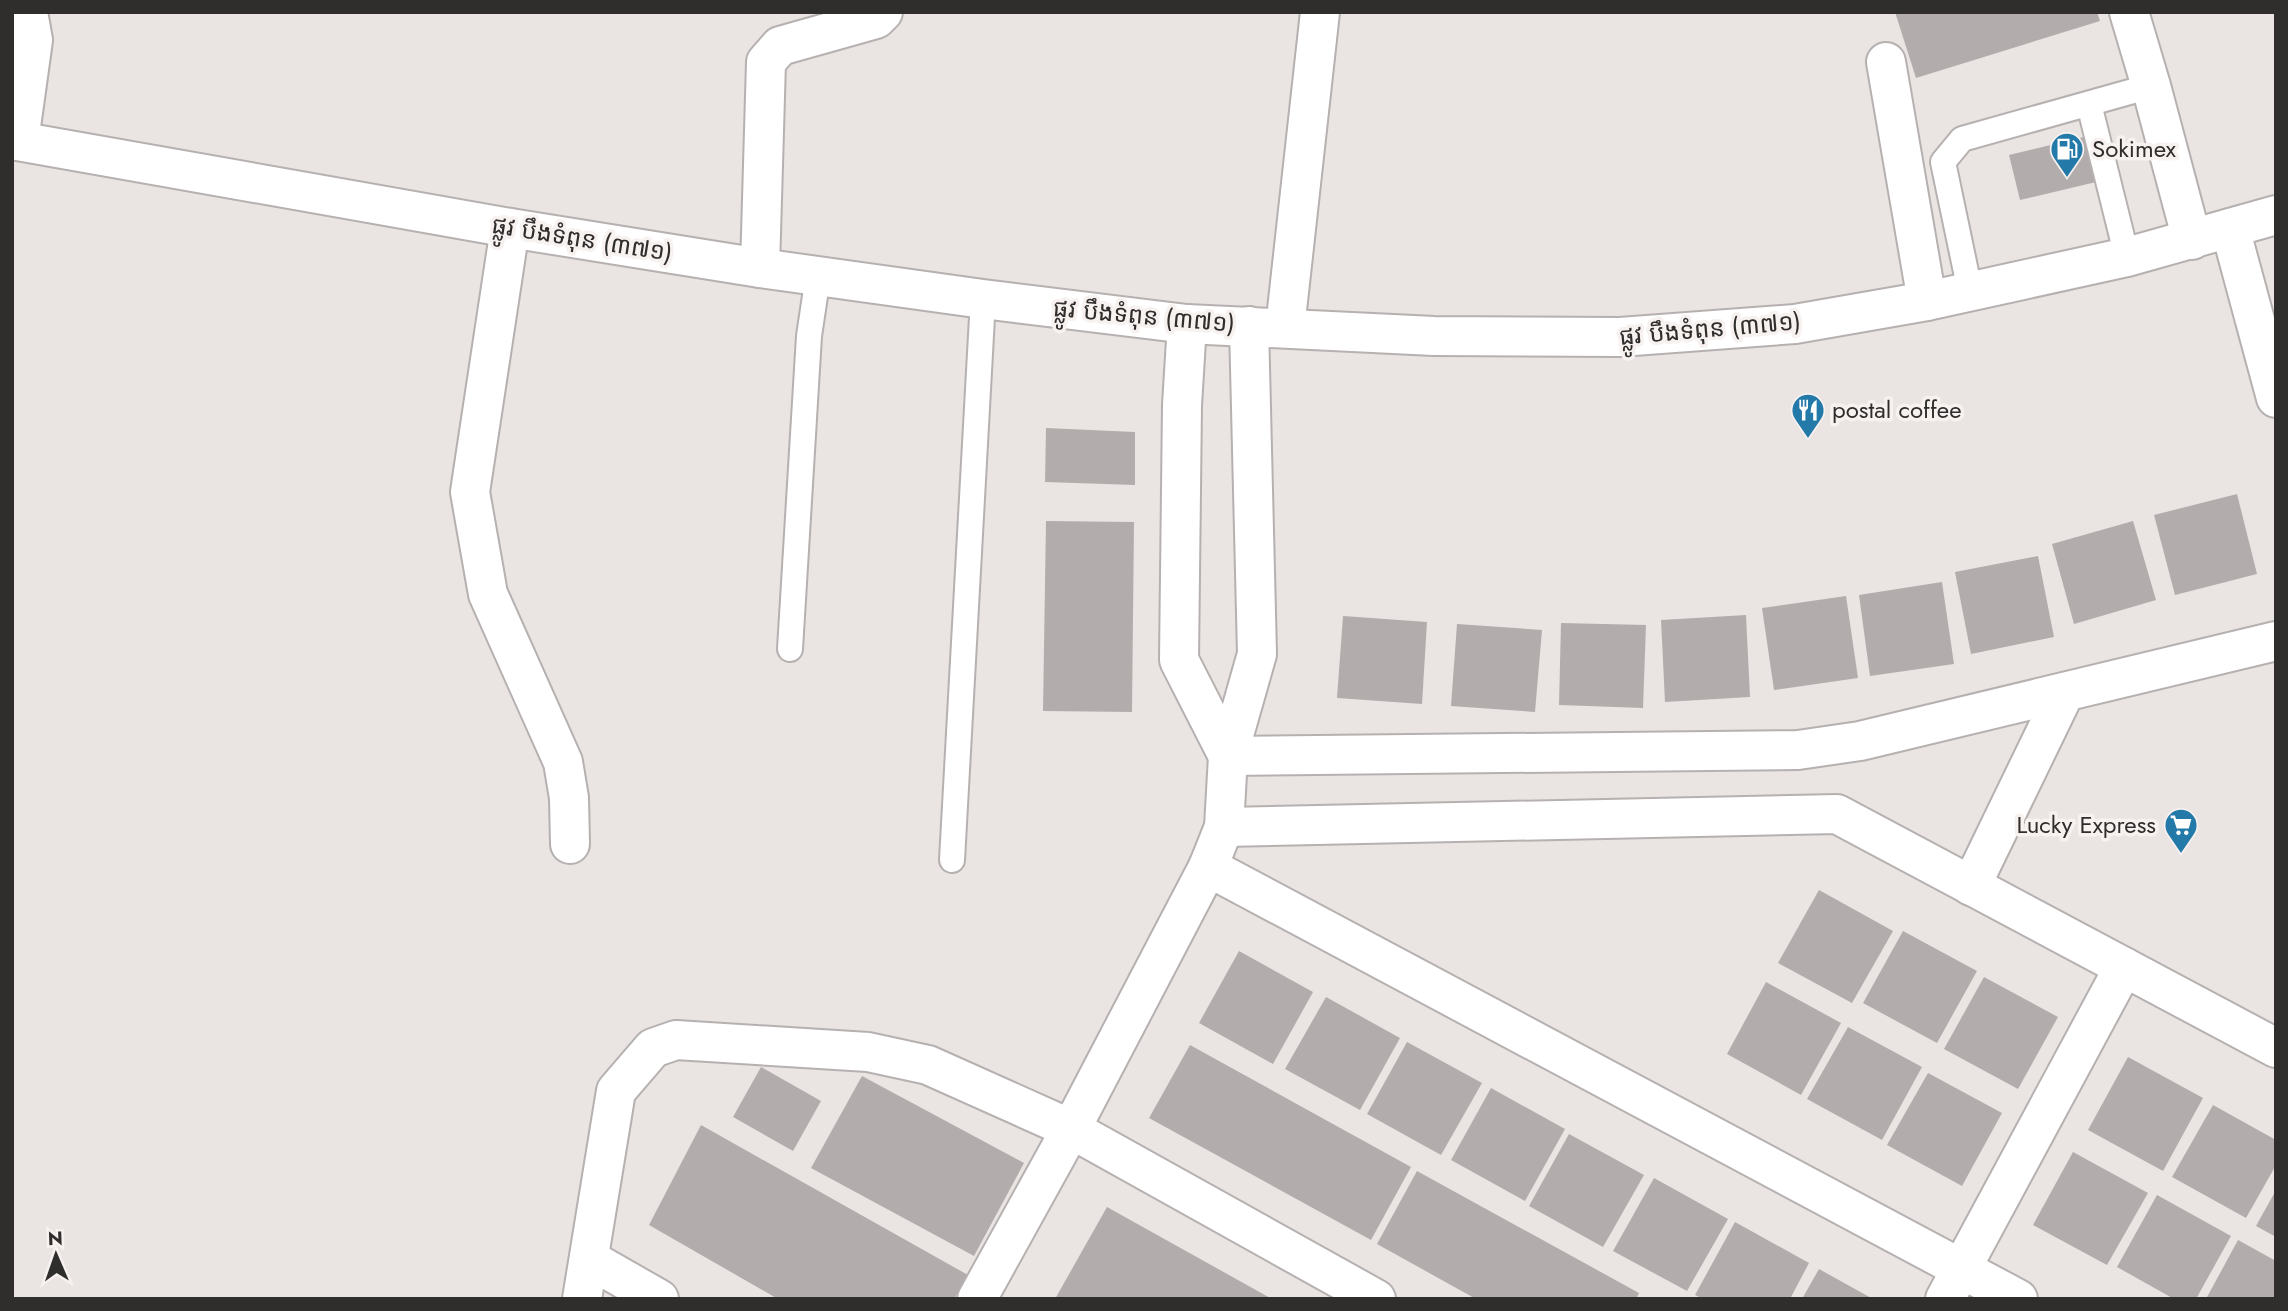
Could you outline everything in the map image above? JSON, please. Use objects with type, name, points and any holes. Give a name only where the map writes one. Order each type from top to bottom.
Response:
[{"type":"street","points":[[16,141],[33,40],[28,12]]},
{"type":"street","points":[[760,268],[766,62],[780,46],[876,19],[883,12]]},
{"type":"street","points":[[977,1299],[1071,1129],[1208,867],[1224,827],[1228,756],[1257,654],[1267,327],[1320,12]]},
{"type":"street","points":[[2129,12],[2192,240]]},
{"type":"street","points":[[1886,62],[1927,301]]},
{"type":"street","name":"ផ្លូវ បឹងទំពុន (៣៧១)","points":[[16,141],[510,228],[760,268],[983,299],[1187,324],[1434,336],[1620,337],[1796,324],[1927,301],[2127,257],[2276,215]]},
{"type":"street","points":[[510,228],[470,492],[488,594],[563,762],[569,798],[570,844]]},
{"type":"street","points":[[2230,228],[2276,398]]},
{"type":"street","points":[[1187,324],[1182,405],[1179,660],[1228,756]]},
{"type":"street","points":[[1228,756],[1798,750],[1860,741],[2276,641]]},
{"type":"street","points":[[1971,886],[2065,692]]},
{"type":"street","points":[[1224,827],[1837,814],[2276,1048]]},
{"type":"street","points":[[1208,867],[1953,1284],[2018,1299]]},
{"type":"street","points":[[1953,1284],[2124,967]]},
{"type":"street","points":[[582,1299],[616,1091],[653,1048],[676,1040],[868,1052],[928,1065],[1071,1129],[1376,1299]]},
{"type":"street","points":[[589,1259],[659,1299]]},
{"type":"lane","points":[[1970,291],[1943,162],[1962,139],[2151,86]]},
{"type":"lane","points":[[2089,104],[2127,257]]},
{"type":"lane","points":[[790,649],[809,336],[818,276]]},
{"type":"lane","points":[[952,860],[983,299]]},
{"type":"building","points":[[1895,12],[2097,12],[2100,21],[1916,78]]},
{"type":"building","points":[[2084,137],[2096,182],[2020,200],[2009,155]]},
{"type":"building","points":[[1046,428],[1135,432],[1135,485],[1045,482]]},
{"type":"building","points":[[2237,494],[2257,574],[2175,595],[2154,515]]},
{"type":"building","points":[[1046,521],[1134,522],[1132,712],[1043,711]]},
{"type":"building","points":[[2133,521],[2156,600],[2074,624],[2052,544]]},
{"type":"building","points":[[2038,556],[2054,637],[1971,654],[1955,572]]},
{"type":"building","points":[[1942,582],[1954,664],[1870,676],[1859,595]]},
{"type":"building","points":[[1846,596],[1858,678],[1774,690],[1762,608]]},
{"type":"building","points":[[1746,615],[1750,697],[1665,702],[1661,620]]},
{"type":"building","points":[[1343,616],[1427,622],[1422,704],[1337,698]]},
{"type":"building","points":[[1561,623],[1646,625],[1643,708],[1559,705]]},
{"type":"building","points":[[1457,624],[1542,630],[1535,712],[1451,706]]},
{"type":"building","points":[[1819,890],[1893,931],[1852,1003],[1778,963]]},
{"type":"building","points":[[1903,931],[1977,971],[1937,1043],[1863,1003]]},
{"type":"building","points":[[1239,951],[1313,992],[1273,1064],[1199,1023]]},
{"type":"building","points":[[1984,977],[2058,1017],[2018,1089],[1944,1049]]},
{"type":"building","points":[[1766,982],[1841,1023],[1801,1095],[1727,1054]]},
{"type":"building","points":[[1326,997],[1400,1038],[1360,1110],[1285,1069]]},
{"type":"building","points":[[1848,1027],[1922,1067],[1882,1140],[1807,1099]]},
{"type":"building","points":[[1407,1042],[1482,1083],[1441,1155],[1367,1114]]},
{"type":"building","points":[[1190,1045],[1411,1167],[1371,1240],[1149,1118]]},
{"type":"building","points":[[2128,1057],[2203,1098],[2163,1171],[2088,1130]]},
{"type":"building","points":[[761,1067],[821,1101],[793,1151],[733,1117]]},
{"type":"building","points":[[1928,1073],[2002,1113],[1962,1186],[1887,1145]]},
{"type":"building","points":[[862,1076],[1024,1163],[974,1256],[811,1168]]},
{"type":"building","points":[[1491,1088],[1565,1129],[1525,1201],[1451,1160]]},
{"type":"building","points":[[2213,1105],[2276,1140],[2276,1165],[2246,1218],[2172,1177]]},
{"type":"building","points":[[701,1125],[968,1275],[954,1299],[778,1299],[649,1225]]},
{"type":"building","points":[[1569,1134],[1644,1175],[1603,1247],[1529,1206]]},
{"type":"building","points":[[2073,1152],[2148,1193],[2107,1265],[2033,1225]]},
{"type":"building","points":[[1417,1171],[1639,1293],[1636,1299],[1476,1299],[1377,1244]]},
{"type":"building","points":[[1654,1178],[1728,1219],[1687,1291],[1613,1251]]},
{"type":"building","points":[[2276,1190],[2276,1237],[2256,1226]]},
{"type":"building","points":[[2157,1195],[2231,1236],[2196,1299],[2174,1299],[2117,1267]]},
{"type":"building","points":[[1107,1207],[1272,1299],[1055,1299]]},
{"type":"building","points":[[1735,1222],[1809,1263],[1790,1299],[1703,1299],[1695,1295]]},
{"type":"building","points":[[2238,1240],[2276,1261],[2276,1299],[2206,1299]]},
{"type":"building","points":[[1819,1269],[1873,1299],[1802,1299]]},
{"type":"place","name":"Sokimex","points":[[2067,179]]},
{"type":"place","name":"postal coffee","points":[[1808,440]]},
{"type":"place","name":"Lucky Express","points":[[2181,855]]}]
